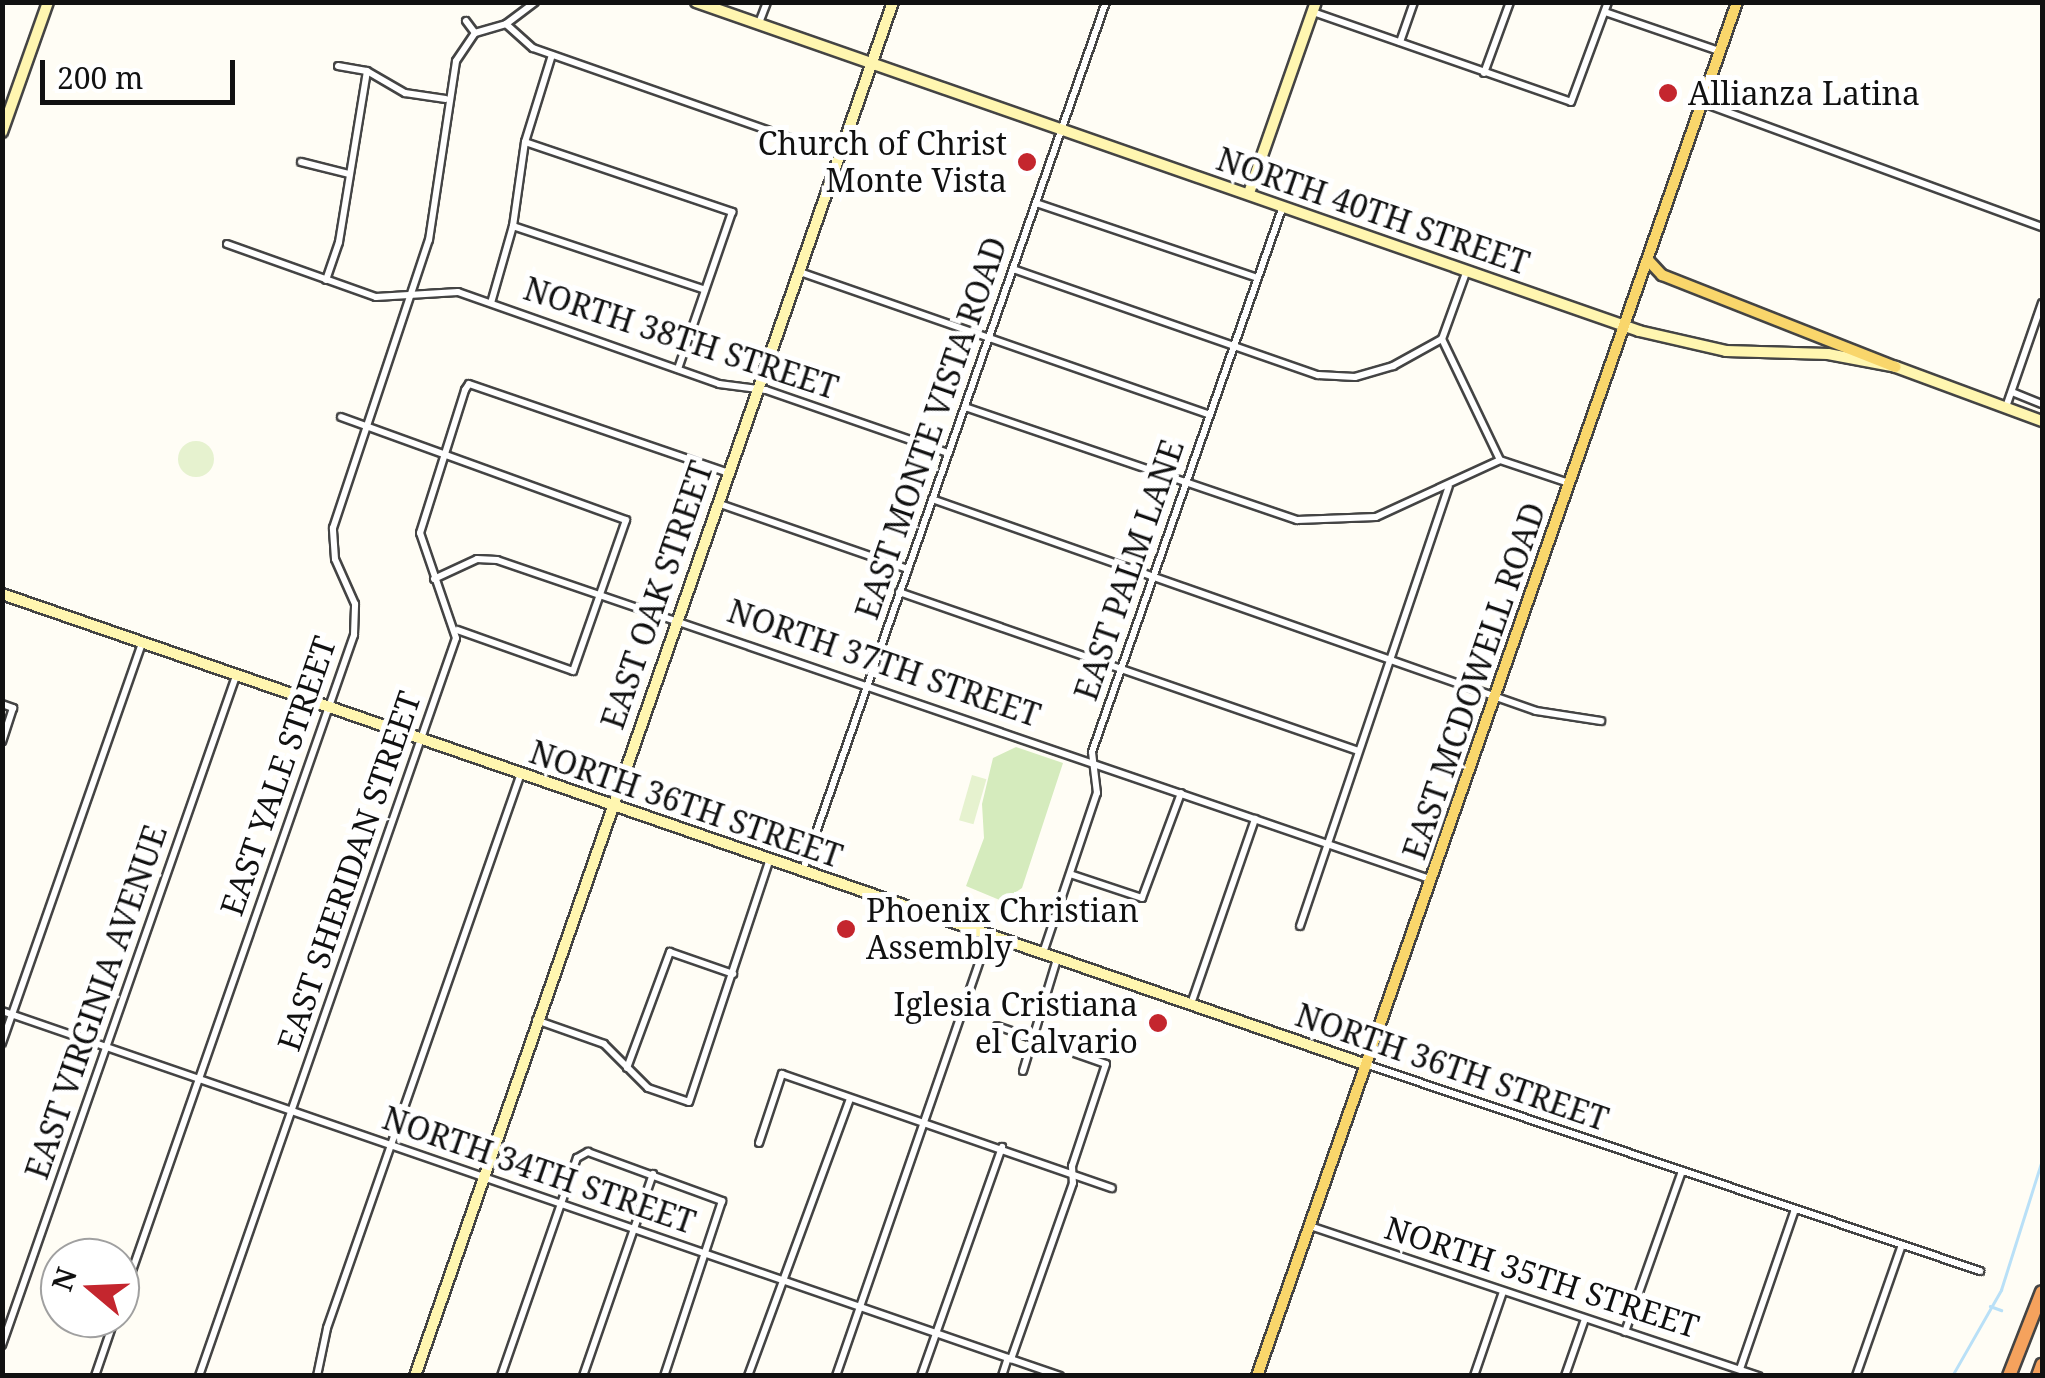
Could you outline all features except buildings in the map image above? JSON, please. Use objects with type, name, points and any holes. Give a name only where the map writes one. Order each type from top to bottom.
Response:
[{"type":"highway","points":[[2008,1376],[2042,1292]]},
{"type":"highway","points":[[2038,1376],[2042,1365]]},
{"type":"main road","points":[[2,132],[48,2]]},
{"type":"main road","name":"NORTH 40TH STREET","points":[[696,2],[1625,326],[1726,351],[1828,354],[1896,366],[2042,421]]},
{"type":"main road","name":"EAST OAK STREET","points":[[415,1376],[535,1020],[892,2]]},
{"type":"main road","name":"EAST MCDOWELL ROAD","points":[[1258,1376],[1738,2]]},
{"type":"main road","points":[[1249,193],[1314,7]]},
{"type":"main road","points":[[1648,260],[1662,275],[1896,366]]},
{"type":"main road","name":"NORTH 36TH STREET","points":[[2,594],[1367,1065]]},
{"type":"street","points":[[466,21],[475,33],[506,24],[534,2]]},
{"type":"street","points":[[759,24],[767,2]]},
{"type":"street","name":"EAST MONTE VISTA ROAD","points":[[803,870],[1106,2]]},
{"type":"street","points":[[1400,42],[1414,2]]},
{"type":"street","points":[[1484,73],[1510,2]]},
{"type":"street","points":[[1314,7],[1400,42],[1571,102],[1608,2]]},
{"type":"street","points":[[1605,12],[1720,52]]},
{"type":"street","points":[[506,24],[524,44],[838,155]]},
{"type":"street","name":"EAST YALE STREET","points":[[140,1248],[330,706],[357,615],[334,559],[332,528],[429,240],[446,100],[456,60],[475,33]]},
{"type":"street","points":[[491,303],[512,226],[525,142],[552,55]]},
{"type":"street","points":[[338,66],[367,71],[405,92],[446,100]]},
{"type":"street","points":[[326,280],[367,71]]},
{"type":"street","points":[[1702,103],[2042,227]]},
{"type":"street","points":[[525,142],[732,212],[678,369]]},
{"type":"street","points":[[301,162],[349,174]]},
{"type":"street","points":[[1036,203],[1258,278]]},
{"type":"street","name":"EAST PALM LANE","points":[[1042,953],[1097,793],[1090,762],[1284,205]]},
{"type":"street","points":[[512,226],[705,290]]},
{"type":"street","name":"NORTH 38TH STREET","points":[[227,244],[376,297],[448,290],[678,369],[756,388],[948,453]]},
{"type":"street","points":[[1013,269],[1336,378],[1393,366],[1442,339],[1467,270]]},
{"type":"street","points":[[797,270],[1210,415]]},
{"type":"street","points":[[2006,407],[2042,303]]},
{"type":"street","points":[[1442,339],[1500,460],[1570,484]]},
{"type":"street","points":[[341,417],[441,458],[626,520],[573,671],[457,630],[434,580],[420,533],[441,458],[469,384],[726,472]]},
{"type":"street","points":[[2012,392],[2042,404]]},
{"type":"street","points":[[964,407],[1287,518],[1325,522],[1376,518],[1500,460]]},
{"type":"street","points":[[1300,926],[1450,486]]},
{"type":"street","points":[[932,499],[1552,716],[1600,722]]},
{"type":"street","points":[[716,502],[908,568]]},
{"type":"street","name":"NORTH 37TH STREET","points":[[434,580],[487,558],[676,618],[1430,879]]},
{"type":"street","points":[[900,592],[1357,751]]},
{"type":"street","name":"EAST SHERIDAN STREET","points":[[199,1376],[457,630]]},
{"type":"street","points":[[2,1042],[143,642]]},
{"type":"street","name":"EAST VIRGINIA AVENUE","points":[[2,1345],[237,674]]},
{"type":"street","points":[[2,704],[13,708],[2,741]]},
{"type":"street","points":[[318,1376],[326,1328],[521,773]]},
{"type":"street","points":[[1070,874],[1142,898],[1181,793]]},
{"type":"street","points":[[1191,1004],[1256,819]]},
{"type":"street","points":[[535,1020],[604,1044],[648,1088],[689,1102],[770,859]]},
{"type":"street","points":[[836,1376],[990,935]]},
{"type":"street","points":[[628,1068],[670,952],[734,974]]},
{"type":"street","points":[[1023,1071],[1057,958]]},
{"type":"street","name":"NORTH 34TH STREET","points":[[2,1011],[1060,1376]]},
{"type":"street","points":[[997,1026],[1106,1064],[1073,1174],[1002,1376]]},
{"type":"street","name":"NORTH 36TH STREET","points":[[1367,1065],[1980,1271]]},
{"type":"street","points":[[759,1143],[782,1074],[1112,1188]]},
{"type":"street","points":[[748,1376],[850,1099]]},
{"type":"street","points":[[922,1376],[1002,1147]]},
{"type":"street","points":[[500,1376],[581,1153],[653,1174],[722,1201],[664,1376]]},
{"type":"street","points":[[1625,1332],[1682,1171]]},
{"type":"street","points":[[582,1376],[653,1174]]},
{"type":"street","points":[[1740,1369],[1795,1210]]},
{"type":"street","name":"NORTH 35TH STREET","points":[[1310,1226],[1758,1376]]},
{"type":"street","points":[[1856,1376],[1902,1246]]},
{"type":"street","points":[[1474,1376],[1504,1291]]},
{"type":"street","points":[[1565,1376],[1585,1319]]},
{"type":"street","points":[[95,1376],[108,1338]]},
{"type":"green space","points":[[196,441],[209,446],[214,459],[209,472],[196,477],[183,472],[178,459],[183,446]]},
{"type":"green space","points":[[1016,747],[1063,763],[1022,888],[1002,901],[966,886],[984,838],[982,804],[993,758]]},
{"type":"green space","points":[[972,775],[986,779],[973,824],[959,820]]},
{"type":"waterway","points":[[1952,1376],[2001,1290],[2042,1160]]},
{"type":"waterway","points":[[1990,1306],[2001,1310]]},
{"type":"place","name":"Allianza Latina","points":[[1668,93]]},
{"type":"place","name":"Church of Christ Monte Vista","points":[[1027,162]]},
{"type":"place","name":"Phoenix Christian Assembly","points":[[846,929]]},
{"type":"place","name":"Iglesia Cristiana el Calvario","points":[[1158,1023]]}]
